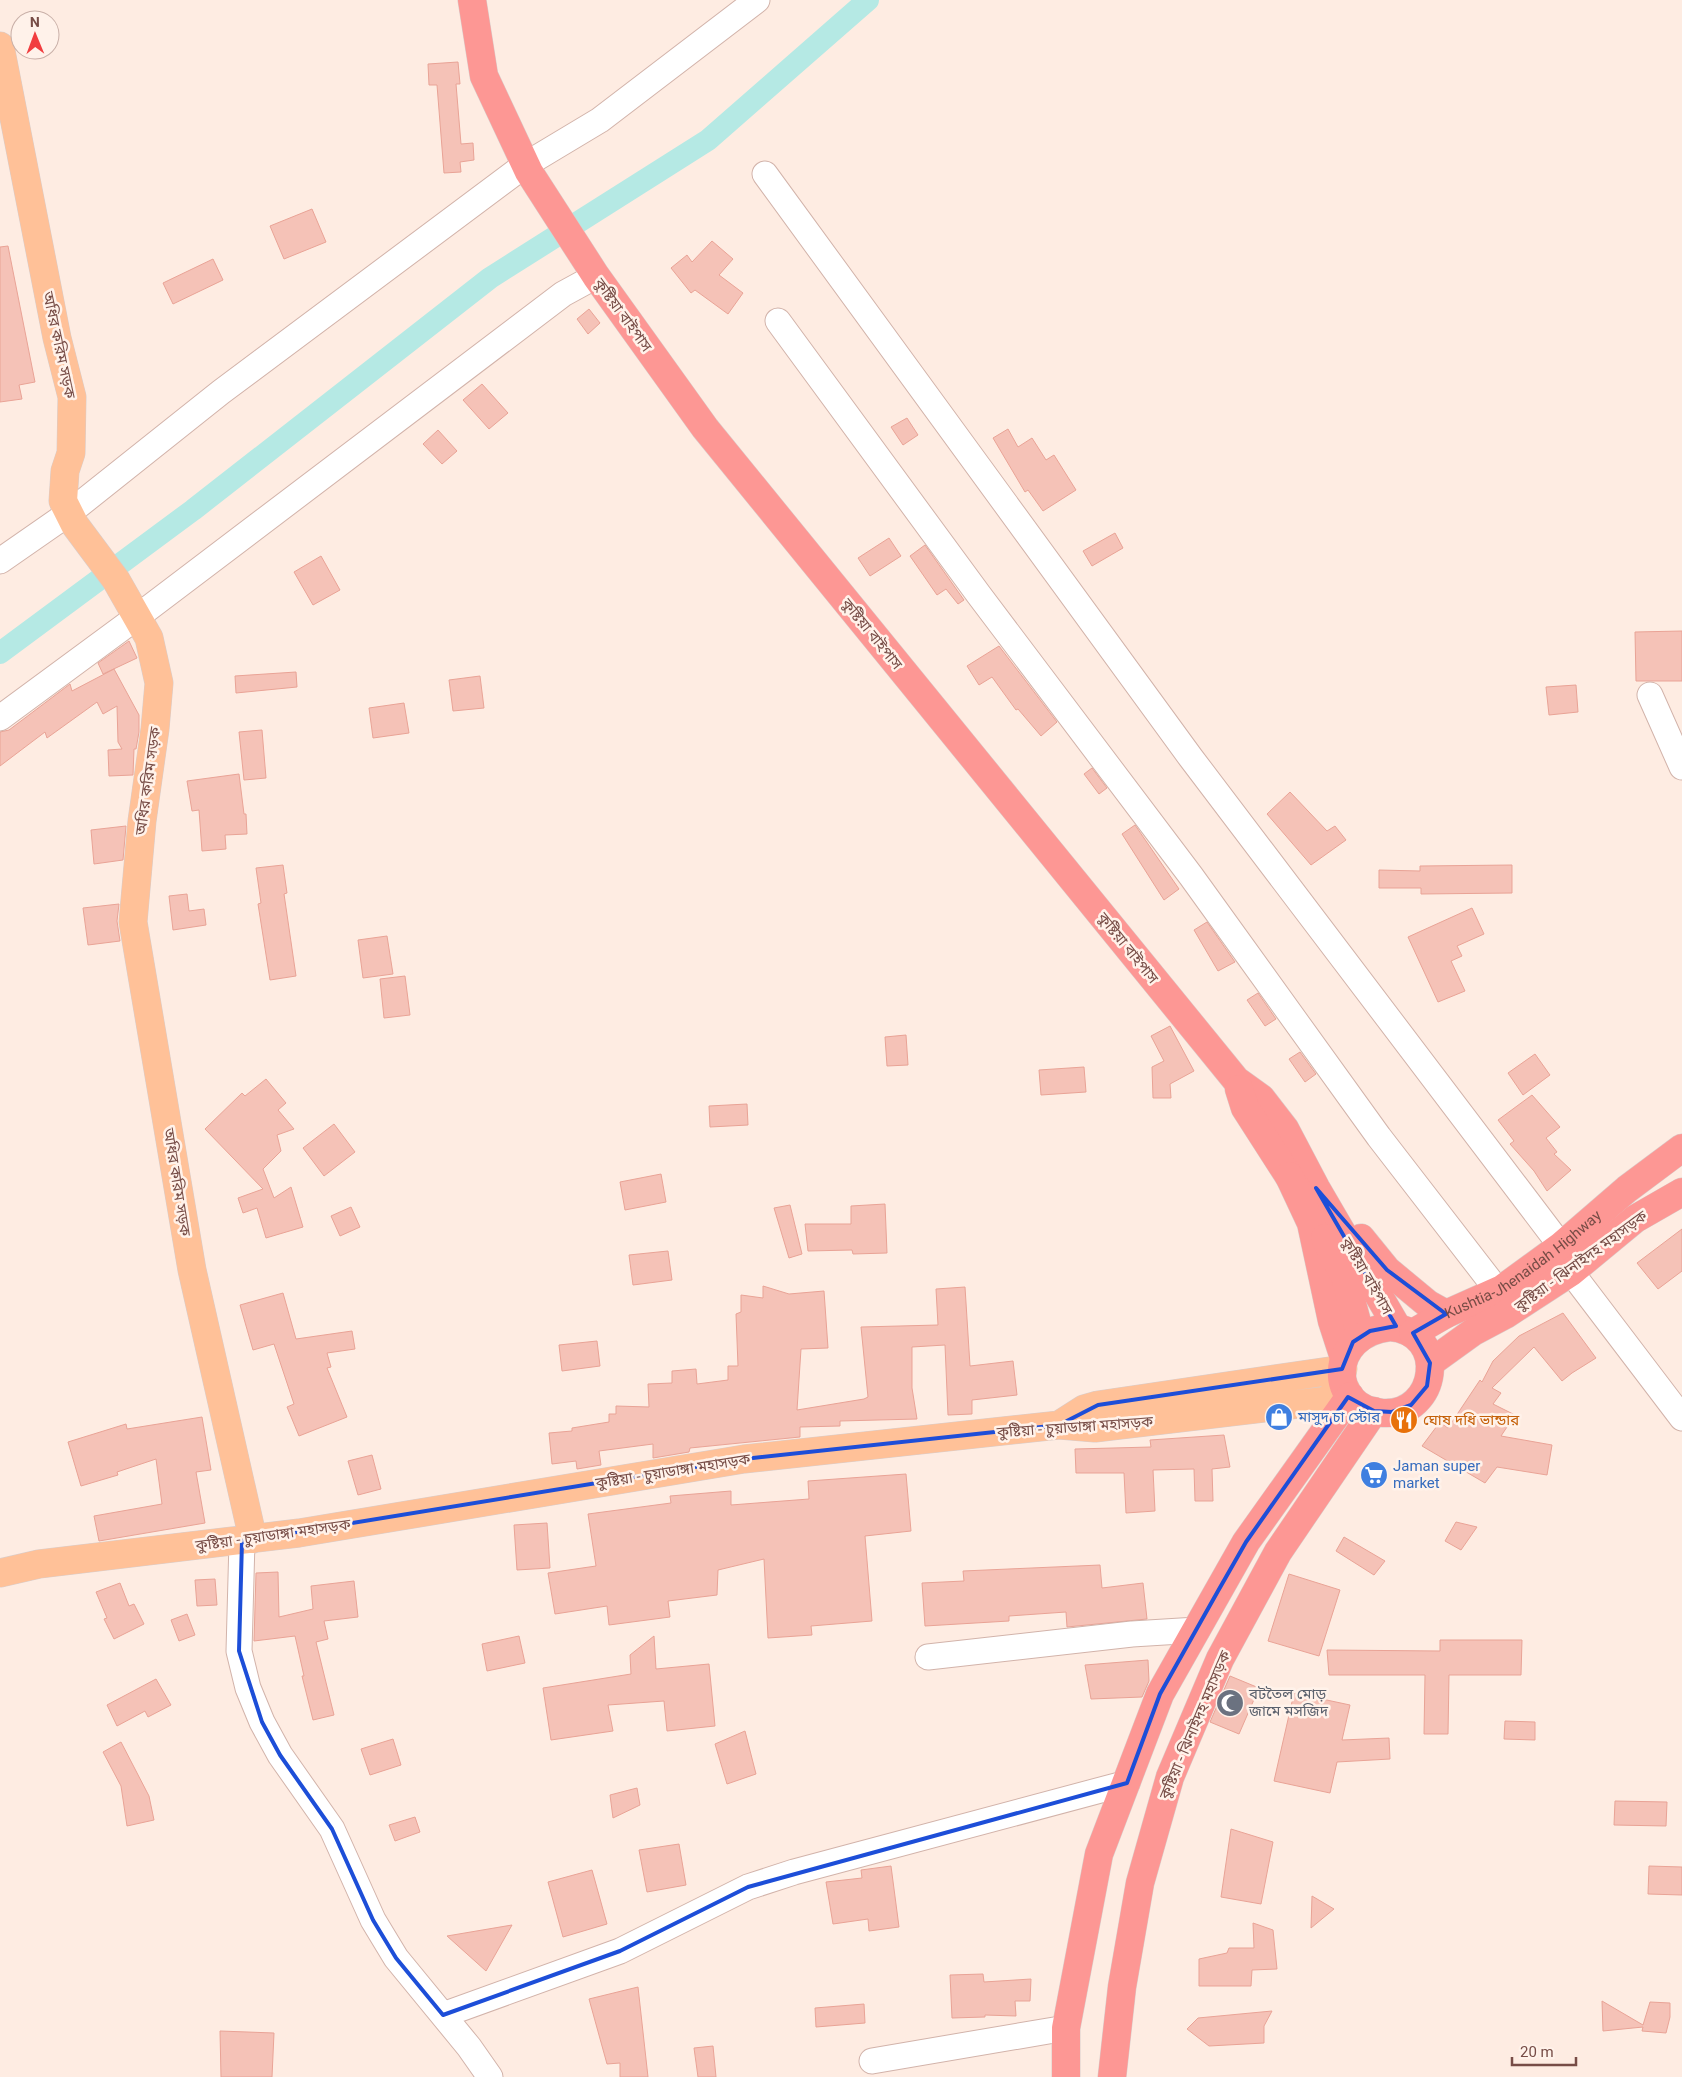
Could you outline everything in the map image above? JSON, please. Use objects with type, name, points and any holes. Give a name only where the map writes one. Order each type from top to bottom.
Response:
[{"type":"highway","name":"কুষ্টিয়া বাইপাস","points":[[472,0],[484,76],[527,168],[593,273],[705,428],[1236,1080],[1261,1098],[1285,1129],[1316,1188],[1405,1330]]},
{"type":"highway","name":"কুষ্টিয়া বাইপাস","points":[[1236,1080],[1245,1108],[1313,1214],[1345,1277],[1361,1337]]},
{"type":"highway","name":"কুষ্টিয়া - ঝিনাইদহ মহাসড়ক","points":[[1627,1189],[1682,1148]]},
{"type":"highway","points":[[1066,2077],[1066,2028],[1099,1854],[1160,1694],[1246,1542],[1346,1378],[1354,1342],[1375,1329],[1405,1330],[1421,1342],[1430,1363],[1431,1374],[1427,1386],[1411,1405],[1392,1412],[1374,1411],[1364,1407],[1346,1378],[1311,1223],[1289,1176]]},
{"type":"highway","points":[[1316,1188],[1363,1240],[1386,1270],[1428,1304],[1446,1314]]},
{"type":"highway","name":"Kushtia-Jhenaidah Highway","points":[[1405,1330],[1446,1314],[1502,1299],[1536,1264],[1561,1246],[1627,1189]]},
{"type":"highway","name":"কুষ্টিয়া - ঝিনাইদহ মহাসড়ক","points":[[1430,1363],[1473,1332],[1502,1299],[1564,1276],[1635,1220],[1682,1192]]},
{"type":"highway","name":"কুষ্টিয়া - ঝিনাইদহ মহাসড়ক","points":[[1112,2077],[1122,1987],[1140,1883],[1170,1777],[1220,1659],[1278,1552],[1374,1411]]},
{"type":"main road","name":"অধির করিম সড়ক","points":[[0,46],[57,338],[72,397],[71,453],[65,471],[63,502],[72,519],[116,580],[149,638],[159,683],[156,729],[142,822],[133,922],[192,1270],[248,1540]]},
{"type":"main road","name":"কুষ্টিয়া - চুয়াডাঙ্গা মহাসড়ক","points":[[0,1573],[39,1564],[248,1540],[744,1459],[1059,1425],[1095,1428],[1298,1405],[1324,1401],[1346,1378]]},
{"type":"street","points":[[0,562],[72,519],[221,392],[527,168],[600,120],[757,0]]},
{"type":"street","points":[[765,174],[1191,758],[1561,1246]]},
{"type":"street","points":[[0,718],[593,273]]},
{"type":"street","points":[[778,321],[979,595],[1191,876],[1385,1145],[1502,1299]]},
{"type":"street","points":[[1650,695],[1682,767]]},
{"type":"street","points":[[1564,1276],[1682,1418]]},
{"type":"street","points":[[248,1540],[239,1652],[248,1688],[262,1722],[280,1755],[332,1829],[373,1920],[396,1958],[443,2015],[490,2077]]},
{"type":"street","points":[[928,1657],[1132,1634],[1197,1630]]},
{"type":"street","points":[[443,2015],[620,1951],[748,1887],[794,1872],[1127,1783]]},
{"type":"street","points":[[872,2060],[1066,2028]]},
{"type":"highlighted area","points":[[1316,1188],[1387,1270],[1446,1314],[1413,1333],[1430,1363],[1427,1386],[1411,1405],[1392,1412],[1374,1411],[1348,1397],[1246,1542],[1160,1694],[1127,1783],[748,1887],[620,1951],[443,2015],[396,1958],[373,1920],[332,1829],[280,1755],[262,1722],[239,1651],[242,1541],[744,1459],[1059,1425],[1098,1405],[1342,1369],[1353,1342],[1370,1331],[1396,1326]]},
{"type":"building","points":[[458,62],[460,84],[456,84],[461,144],[473,143],[474,160],[460,162],[461,172],[444,173],[437,85],[429,85],[428,64]]},
{"type":"building","points":[[312,209],[326,242],[284,259],[270,226]]},
{"type":"building","points":[[712,241],[733,259],[719,275],[743,293],[728,314],[695,290],[691,293],[671,268],[687,255],[692,262]]},
{"type":"building","points":[[8,246],[35,382],[19,385],[22,399],[0,402],[0,247]]},
{"type":"building","points":[[213,259],[223,280],[173,304],[163,283]]},
{"type":"building","points":[[589,309],[600,323],[588,334],[577,319]]},
{"type":"building","points":[[482,384],[508,413],[489,429],[463,400]]},
{"type":"building","points":[[907,418],[918,435],[903,445],[891,427]]},
{"type":"building","points":[[1008,429],[1018,447],[1032,438],[1046,460],[1054,455],[1076,490],[1043,511],[1028,490],[1025,492],[993,438]]},
{"type":"building","points":[[438,430],[457,451],[442,464],[423,444]]},
{"type":"building","points":[[1115,533],[1123,548],[1092,566],[1083,551]]},
{"type":"building","points":[[889,538],[901,556],[870,576],[858,558]]},
{"type":"building","points":[[925,545],[964,600],[958,604],[946,589],[937,595],[910,556]]},
{"type":"building","points":[[321,556],[340,590],[313,605],[294,572]]},
{"type":"building","points":[[1682,631],[1682,681],[1636,681],[1635,632]]},
{"type":"building","points":[[129,641],[137,658],[103,674],[98,663]]},
{"type":"building","points":[[999,646],[1057,722],[1041,736],[1018,709],[1016,710],[992,677],[979,685],[967,666]]},
{"type":"building","points":[[114,669],[139,715],[139,732],[136,749],[134,749],[133,775],[109,776],[108,750],[122,749],[118,742],[117,706],[103,714],[97,702],[47,738],[45,732],[0,766],[0,732],[9,730],[70,684],[72,691]]},
{"type":"building","points":[[296,672],[297,687],[236,693],[235,676]]},
{"type":"building","points":[[480,676],[484,708],[453,711],[449,680]]},
{"type":"building","points":[[1576,685],[1578,712],[1549,715],[1546,687]]},
{"type":"building","points":[[404,703],[409,733],[373,738],[369,708]]},
{"type":"building","points":[[262,730],[266,778],[244,780],[239,732]]},
{"type":"building","points":[[1092,768],[1107,788],[1099,794],[1084,774]]},
{"type":"building","points":[[239,774],[244,814],[246,814],[247,834],[225,835],[226,849],[202,851],[199,810],[192,811],[187,781]]},
{"type":"building","points":[[1290,792],[1327,831],[1335,826],[1346,840],[1311,865],[1267,814]]},
{"type":"building","points":[[1135,825],[1179,889],[1164,900],[1122,834]]},
{"type":"building","points":[[126,826],[123,860],[94,864],[91,830]]},
{"type":"building","points":[[283,865],[287,893],[284,894],[296,976],[270,980],[258,904],[261,903],[256,868]]},
{"type":"building","points":[[1512,865],[1512,893],[1421,894],[1421,888],[1379,888],[1379,870],[1420,871],[1420,866]]},
{"type":"building","points":[[187,894],[189,911],[204,909],[206,925],[173,930],[169,896]]},
{"type":"building","points":[[119,904],[117,921],[120,941],[88,945],[83,908]]},
{"type":"building","points":[[1472,908],[1484,934],[1457,946],[1462,956],[1451,961],[1465,991],[1438,1002],[1408,937]]},
{"type":"building","points":[[1207,922],[1235,962],[1218,971],[1194,930]]},
{"type":"building","points":[[387,936],[393,974],[363,978],[358,940]]},
{"type":"building","points":[[405,976],[410,1015],[384,1018],[380,979]]},
{"type":"building","points":[[1258,993],[1276,1019],[1265,1026],[1247,1000]]},
{"type":"building","points":[[1170,1026],[1194,1071],[1170,1084],[1171,1098],[1153,1098],[1152,1067],[1164,1061],[1151,1036]]},
{"type":"building","points":[[906,1035],[908,1065],[887,1066],[885,1037]]},
{"type":"building","points":[[1300,1052],[1316,1074],[1305,1082],[1289,1059]]},
{"type":"building","points":[[1535,1054],[1550,1075],[1523,1095],[1508,1073]]},
{"type":"building","points":[[1084,1067],[1086,1092],[1041,1095],[1039,1070]]},
{"type":"building","points":[[266,1079],[286,1103],[278,1110],[294,1129],[277,1135],[281,1151],[263,1169],[274,1198],[291,1187],[303,1227],[266,1238],[257,1208],[243,1213],[238,1198],[263,1189],[205,1129],[242,1093],[245,1096]]},
{"type":"building","points":[[1532,1095],[1560,1127],[1546,1138],[1557,1152],[1554,1154],[1571,1170],[1547,1191],[1534,1171],[1510,1144],[1514,1141],[1498,1120]]},
{"type":"building","points":[[747,1104],[748,1125],[710,1127],[709,1106]]},
{"type":"building","points":[[334,1124],[355,1152],[324,1176],[303,1148]]},
{"type":"building","points":[[661,1174],[666,1202],[625,1210],[620,1182]]},
{"type":"building","points":[[885,1204],[887,1253],[853,1254],[852,1250],[808,1251],[805,1224],[851,1224],[851,1206]]},
{"type":"building","points":[[790,1205],[802,1254],[789,1258],[774,1208]]},
{"type":"building","points":[[351,1207],[360,1227],[340,1236],[331,1216]]},
{"type":"building","points":[[1682,1229],[1682,1271],[1658,1289],[1637,1263]]},
{"type":"building","points":[[668,1251],[672,1280],[633,1285],[629,1255]]},
{"type":"building","points":[[763,1286],[789,1294],[824,1291],[828,1348],[801,1349],[797,1410],[868,1397],[861,1327],[938,1325],[936,1289],[965,1287],[970,1366],[1013,1361],[1017,1395],[972,1400],[972,1414],[948,1415],[945,1345],[912,1347],[912,1388],[917,1419],[840,1421],[840,1426],[800,1427],[800,1437],[690,1448],[689,1452],[653,1458],[653,1444],[599,1451],[601,1465],[577,1469],[576,1461],[552,1464],[549,1433],[572,1431],[572,1428],[609,1422],[609,1414],[616,1414],[616,1406],[649,1407],[648,1384],[672,1383],[672,1371],[696,1369],[697,1384],[728,1380],[728,1366],[738,1366],[736,1314],[741,1312],[741,1295],[763,1298]]},
{"type":"building","points":[[283,1293],[296,1339],[352,1331],[355,1349],[327,1353],[331,1367],[327,1368],[347,1417],[299,1436],[287,1407],[294,1404],[274,1344],[253,1350],[240,1305]]},
{"type":"building","points":[[1563,1313],[1596,1358],[1562,1381],[1534,1347],[1492,1388],[1501,1393],[1493,1404],[1515,1415],[1501,1436],[1552,1445],[1547,1475],[1497,1467],[1485,1483],[1422,1446],[1440,1422],[1448,1428],[1480,1380],[1482,1382],[1493,1361],[1519,1336]]},
{"type":"building","points":[[597,1341],[600,1366],[562,1371],[559,1345]]},
{"type":"building","points":[[202,1417],[211,1470],[196,1472],[205,1523],[99,1541],[94,1516],[162,1504],[156,1459],[117,1472],[118,1475],[81,1486],[68,1442],[126,1424],[127,1429]]},
{"type":"building","points":[[1224,1435],[1230,1467],[1212,1469],[1213,1501],[1195,1501],[1194,1469],[1153,1470],[1155,1511],[1126,1513],[1124,1473],[1076,1473],[1075,1449],[1151,1447],[1150,1440]]},
{"type":"building","points":[[372,1455],[381,1489],[358,1495],[348,1461]]},
{"type":"building","points":[[906,1474],[911,1531],[865,1536],[872,1621],[811,1626],[812,1635],[768,1638],[764,1559],[718,1570],[717,1595],[668,1601],[670,1617],[609,1625],[607,1606],[555,1614],[548,1573],[596,1566],[588,1514],[671,1503],[670,1496],[731,1491],[731,1505],[809,1499],[808,1481]]},
{"type":"building","points":[[1456,1522],[1477,1527],[1461,1550],[1445,1541]]},
{"type":"building","points":[[547,1523],[550,1568],[517,1570],[514,1525]]},
{"type":"building","points":[[1344,1537],[1385,1561],[1374,1575],[1336,1551]]},
{"type":"building","points":[[1100,1565],[1102,1588],[1143,1583],[1147,1619],[1067,1627],[1066,1612],[1009,1616],[1009,1621],[925,1626],[922,1583],[964,1581],[963,1571]]},
{"type":"building","points":[[278,1572],[279,1617],[313,1609],[311,1586],[354,1581],[358,1617],[324,1621],[328,1639],[316,1642],[334,1715],[313,1720],[302,1676],[304,1676],[295,1636],[254,1641],[256,1573]]},
{"type":"building","points":[[1289,1574],[1340,1590],[1319,1656],[1268,1641]]},
{"type":"building","points":[[215,1579],[217,1605],[197,1606],[195,1580]]},
{"type":"building","points":[[120,1583],[129,1606],[134,1604],[144,1624],[114,1639],[104,1619],[107,1618],[96,1592]]},
{"type":"building","points":[[187,1614],[195,1635],[179,1641],[171,1620]]},
{"type":"building","points":[[519,1636],[525,1663],[487,1671],[482,1644]]},
{"type":"building","points":[[654,1636],[656,1669],[709,1664],[715,1726],[667,1731],[664,1701],[608,1705],[613,1731],[551,1740],[543,1688],[631,1674],[630,1655]]},
{"type":"building","points":[[1440,1640],[1522,1640],[1521,1675],[1449,1675],[1448,1734],[1424,1734],[1425,1675],[1329,1675],[1327,1650],[1440,1651]]},
{"type":"building","points":[[1148,1660],[1149,1681],[1142,1697],[1091,1699],[1085,1665]]},
{"type":"building","name":"বটতৈল মোড় জামে মসজিদ","points":[[1230,1676],[1259,1688],[1239,1734],[1210,1722]]},
{"type":"building","points":[[156,1679],[171,1705],[148,1717],[145,1711],[117,1726],[107,1705]]},
{"type":"building","points":[[1294,1693],[1350,1705],[1342,1740],[1389,1738],[1390,1759],[1337,1762],[1330,1793],[1274,1781]]},
{"type":"building","points":[[1505,1721],[1535,1722],[1535,1740],[1504,1739]]},
{"type":"building","points":[[745,1731],[756,1774],[727,1784],[715,1744]]},
{"type":"building","points":[[393,1739],[401,1765],[370,1775],[361,1749]]},
{"type":"building","points":[[121,1742],[149,1796],[154,1820],[127,1826],[121,1786],[103,1752]]},
{"type":"building","points":[[637,1788],[640,1805],[613,1818],[610,1795]]},
{"type":"building","points":[[1615,1801],[1667,1802],[1666,1826],[1614,1825]]},
{"type":"building","points":[[415,1817],[420,1832],[395,1841],[389,1825]]},
{"type":"building","points":[[1231,1829],[1273,1842],[1261,1904],[1221,1897]]},
{"type":"building","points":[[679,1844],[686,1885],[647,1892],[639,1850]]},
{"type":"building","points":[[891,1866],[899,1927],[869,1931],[868,1919],[833,1924],[826,1882],[862,1878],[861,1870]]},
{"type":"building","points":[[1649,1866],[1682,1867],[1682,1895],[1648,1894]]},
{"type":"building","points":[[592,1870],[607,1924],[563,1937],[548,1882]]},
{"type":"building","points":[[1312,1896],[1334,1909],[1311,1928]]},
{"type":"building","points":[[1253,1923],[1273,1930],[1277,1969],[1252,1970],[1251,1986],[1199,1986],[1199,1959],[1227,1953],[1229,1948],[1254,1948]]},
{"type":"building","points":[[512,1925],[486,1971],[447,1936]]},
{"type":"building","points":[[983,1974],[984,1982],[1031,1979],[1030,2001],[1015,2001],[1016,2016],[985,2015],[985,2017],[952,2018],[950,1975]]},
{"type":"building","points":[[638,1987],[648,2077],[620,2077],[620,2063],[607,2064],[589,1999]]},
{"type":"building","points":[[1602,2001],[1643,2025],[1650,2002],[1670,2003],[1670,2017],[1666,2033],[1642,2031],[1643,2027],[1603,2031]]},
{"type":"building","points":[[864,2004],[865,2023],[816,2027],[815,2008]]},
{"type":"building","points":[[1272,2011],[1264,2026],[1264,2043],[1209,2046],[1187,2029],[1198,2018]]},
{"type":"building","points":[[220,2031],[274,2033],[272,2077],[221,2077]]},
{"type":"building","points":[[713,2046],[716,2077],[698,2077],[694,2048]]},
{"type":"waterway","points":[[0,653],[193,510],[490,278],[708,140],[868,0]]},
{"type":"place","name":"মাসুদ চা স্টোর","points":[[1279,1417]]},
{"type":"place","name":"ঘোষ দধি ভান্ডার","points":[[1404,1420]]},
{"type":"place","name":"Jaman super market","points":[[1374,1475]]},
{"type":"place","name":"বটতৈল মোড় জামে মসজিদ","points":[[1230,1703]]}]
